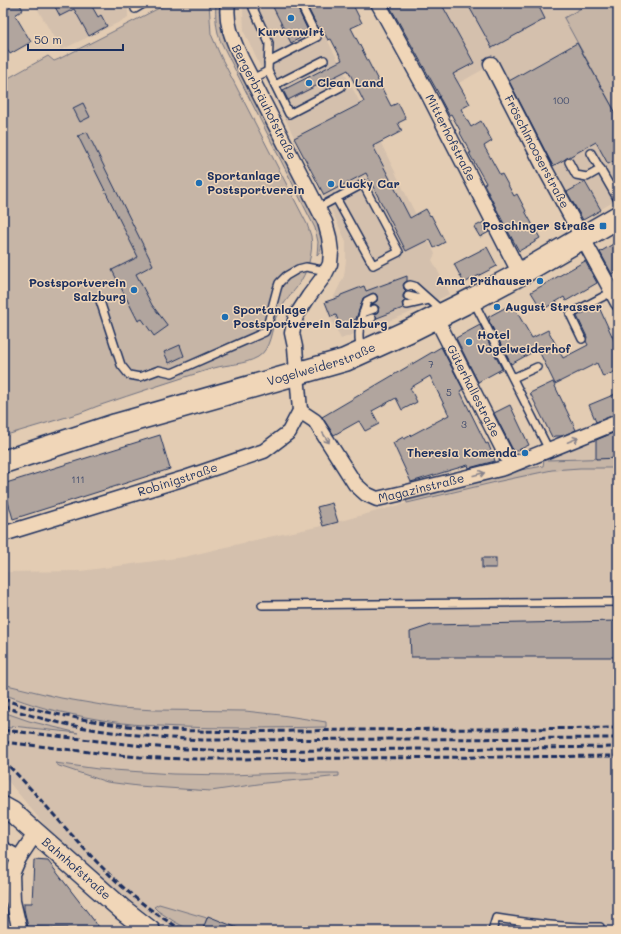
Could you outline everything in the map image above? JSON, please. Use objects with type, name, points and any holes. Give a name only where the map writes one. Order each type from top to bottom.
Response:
[{"type":"main road","name":"Vogelweiderstraße","points":[[3,462],[116,425],[345,360],[403,334],[437,310],[473,299],[520,274],[618,217]]},
{"type":"main road","name":"Bahnhofstraße","points":[[3,807],[12,812],[123,910],[150,931]]},
{"type":"street","name":"Bergerbräuhofstraße","points":[[228,3],[228,22],[231,36],[325,222],[329,236],[331,252],[330,264],[324,276],[296,316],[292,333],[295,347],[296,374]]},
{"type":"street","name":"Mitterhofstraße","points":[[378,3],[427,92],[520,274]]},
{"type":"street","name":"Fröschlmooserstraße","points":[[491,64],[545,169],[615,298]]},
{"type":"street","name":"Güterhallestraße","points":[[437,310],[511,465]]},
{"type":"street","points":[[296,374],[300,411]]},
{"type":"street","name":"Magazinstraße","points":[[300,411],[315,421],[355,484],[366,494],[377,499],[504,468],[618,422]]},
{"type":"street","name":"Robinigstraße","points":[[3,534],[182,479],[264,451],[289,432],[300,411]]},
{"type":"street","points":[[20,931],[7,874],[35,832]]},
{"type":"street","points":[[3,849],[19,858]]},
{"type":"lane","points":[[135,9],[145,3]]},
{"type":"lane","points":[[254,3],[253,8],[269,43],[268,71],[290,114],[341,87]]},
{"type":"lane","points":[[268,62],[317,37],[300,3]]},
{"type":"lane","points":[[275,85],[324,60]]},
{"type":"lane","points":[[252,79],[268,71]]},
{"type":"lane","points":[[591,153],[618,200]]},
{"type":"lane","points":[[569,162],[576,175],[587,177],[600,169]]},
{"type":"lane","points":[[318,208],[336,198],[364,184],[399,252],[373,265],[336,198]]},
{"type":"lane","points":[[100,301],[121,365],[129,375],[140,377],[159,370],[172,373],[265,332],[279,283],[286,276],[298,269],[306,267],[327,271]]},
{"type":"lane","points":[[408,286],[414,286],[437,310]]},
{"type":"lane","points":[[408,296],[437,310]]},
{"type":"lane","points":[[361,353],[358,341],[360,322],[367,301],[373,298]]},
{"type":"lane","points":[[582,339],[570,314],[615,298]]},
{"type":"lane","points":[[473,299],[549,450]]},
{"type":"lane","points":[[407,305],[437,310]]},
{"type":"lane","points":[[363,313],[374,309]]},
{"type":"lane","points":[[360,322],[372,318]]},
{"type":"lane","points":[[513,378],[537,367]]},
{"type":"lane","points":[[262,605],[618,602]]},
{"type":"lane","points":[[492,931],[496,918],[579,928],[600,927]]},
{"type":"shaded area","points":[[34,3],[134,3],[128,6],[128,18],[61,50]]},
{"type":"shaded area","points":[[169,3],[209,3],[211,34],[221,57],[307,224],[312,242],[311,256],[307,269],[297,287],[278,313],[266,349],[262,354],[253,360],[214,368],[80,413],[3,436],[3,81],[48,56],[54,61],[59,59]]},
{"type":"shaded area","points":[[216,3],[220,3],[221,28],[225,40],[316,219],[322,243],[320,252],[317,255],[318,242],[315,228],[220,40],[216,22]]},
{"type":"shaded area","points":[[244,3],[308,3],[378,137],[435,254],[432,260],[450,294],[407,314],[341,339],[327,311],[344,276],[346,242],[244,32]]},
{"type":"shaded area","points":[[382,3],[618,3],[618,199],[568,229],[484,69],[432,98]]},
{"type":"shaded area","points":[[590,3],[618,3],[618,117],[564,18]]},
{"type":"shaded area","points":[[618,422],[618,931],[175,931],[126,899],[52,834],[3,775],[3,572],[81,571],[184,557],[322,526],[407,503],[551,470],[543,458]]},
{"type":"shaded area","points":[[543,458],[547,460],[618,458],[618,468],[552,470],[407,503],[406,499],[515,471],[543,466]]},
{"type":"shaded area","points":[[3,684],[61,698],[119,708],[245,711],[326,722],[326,727],[201,728],[123,723],[73,715],[32,704],[3,694]]},
{"type":"shaded area","points":[[3,712],[29,721],[78,733],[12,726],[11,728],[3,727]]},
{"type":"shaded area","points":[[55,763],[98,769],[173,774],[230,775],[339,773],[339,776],[265,783],[211,791],[138,786],[107,782],[59,766]]},
{"type":"shaded area","points":[[159,904],[207,918],[202,931],[192,931],[175,922],[154,907]]},
{"type":"building","points":[[3,3],[19,3],[23,10],[15,15],[31,42],[10,54],[3,42]]},
{"type":"building","points":[[53,3],[90,3],[98,17],[101,15],[107,26],[89,36],[74,9],[60,16]]},
{"type":"building","name":"Kurvenwirt","points":[[271,3],[295,3],[309,33],[291,43]]},
{"type":"building","points":[[313,3],[352,3],[362,23],[351,28],[391,106],[398,103],[406,119],[398,123],[402,131],[373,146],[410,218],[426,209],[430,216],[431,215],[445,242],[434,248],[430,239],[406,251],[366,173],[324,195],[294,138],[364,102],[348,70],[288,100],[283,90],[342,60],[331,39],[328,40],[321,27],[318,28],[307,6]]},
{"type":"building","points":[[388,3],[441,3],[474,63],[453,74],[470,104],[461,109],[471,127],[481,121],[492,141],[484,146],[500,175],[502,174],[514,196],[517,194],[540,238],[535,242],[519,251],[484,184],[486,183],[469,153],[471,153],[460,133],[461,132],[451,114],[449,115]]},
{"type":"building","points":[[467,3],[537,3],[545,19],[492,48]]},
{"type":"building","points":[[577,43],[618,117],[618,159],[608,164],[596,142],[553,166],[509,81]]},
{"type":"building","points":[[83,103],[90,117],[80,122],[73,108]]},
{"type":"building","points":[[87,132],[153,265],[136,274],[152,305],[168,326],[154,336],[142,319],[138,321],[112,270],[138,257],[78,136]]},
{"type":"building","points":[[585,182],[601,210],[583,220],[567,192]]},
{"type":"building","points":[[484,222],[489,232],[480,237],[474,227]]},
{"type":"building","points":[[618,241],[618,271],[612,274],[600,252]]},
{"type":"building","points":[[487,247],[497,266],[464,283],[454,264]]},
{"type":"building","points":[[585,261],[597,283],[566,301],[564,297],[542,310],[531,292]]},
{"type":"building","points":[[407,276],[407,281],[403,285],[406,291],[403,298],[406,300],[402,303],[403,308],[377,318],[375,314],[378,312],[379,307],[375,304],[371,305],[377,301],[378,298],[376,294],[373,293],[363,298],[353,324],[341,328],[336,315],[331,317],[325,302],[364,286],[366,291]]},
{"type":"building","points":[[512,304],[532,338],[548,330],[563,358],[588,345],[586,341],[587,337],[577,316],[598,305],[618,349],[618,370],[603,377],[597,363],[555,384],[538,349],[511,364],[488,317]]},
{"type":"building","points":[[480,325],[502,369],[478,382],[456,338]]},
{"type":"building","points":[[180,345],[184,356],[169,363],[164,352]]},
{"type":"building","points":[[441,347],[463,389],[460,391],[486,444],[488,443],[495,461],[469,468],[468,465],[411,482],[393,443],[403,437],[404,439],[449,415],[430,376],[410,388],[417,402],[402,410],[396,398],[372,411],[379,424],[365,431],[359,421],[334,435],[322,417]]},
{"type":"building","points":[[553,382],[576,430],[562,436],[552,437],[530,393]]},
{"type":"building","points":[[618,393],[618,414],[596,422],[589,405]]},
{"type":"building","points":[[510,405],[529,445],[514,452],[494,413]]},
{"type":"building","points":[[618,431],[618,458],[596,459],[596,440]]},
{"type":"building","points":[[160,435],[170,469],[13,519],[3,484]]},
{"type":"building","points":[[332,503],[338,522],[323,526],[317,507]]},
{"type":"building","points":[[482,558],[496,558],[496,568],[482,568]]},
{"type":"building","points":[[618,621],[618,657],[411,657],[410,632],[431,625]]},
{"type":"building","points":[[34,860],[48,861],[102,931],[69,931],[67,928],[28,927],[24,903],[32,903]]},
{"type":"building","points":[[208,916],[245,931],[202,931]]},
{"type":"railway","points":[[3,699],[45,712],[107,723],[143,728],[178,730],[250,732],[618,728]]},
{"type":"railway","points":[[3,706],[52,721],[76,726],[126,734],[202,740],[618,738]]},
{"type":"railway","points":[[3,730],[143,746],[230,751],[618,747]]},
{"type":"railway","points":[[3,742],[140,757],[174,759],[618,756]]},
{"type":"railway","points":[[3,760],[110,875],[133,896],[158,915],[185,931]]},
{"type":"place","name":"Kurvenwirt","points":[[291,18]]},
{"type":"place","name":"Clean Land","points":[[309,83]]},
{"type":"place","name":"Sportanlage Postsportverein","points":[[199,183]]},
{"type":"place","name":"Lucky Car","points":[[331,184]]},
{"type":"place","name":"Poschinger Straße","points":[[603,226]]},
{"type":"place","name":"Anna Prähauser","points":[[540,281]]},
{"type":"place","name":"Postsportverein Salzburg","points":[[134,290]]},
{"type":"place","name":"August Strasser","points":[[497,307]]},
{"type":"place","name":"Sportanlage Postsportverein Salzburg","points":[[225,317]]},
{"type":"place","name":"Hotel Vogelweiderhof","points":[[469,342]]},
{"type":"place","name":"Theresia Komenda","points":[[525,453]]}]
